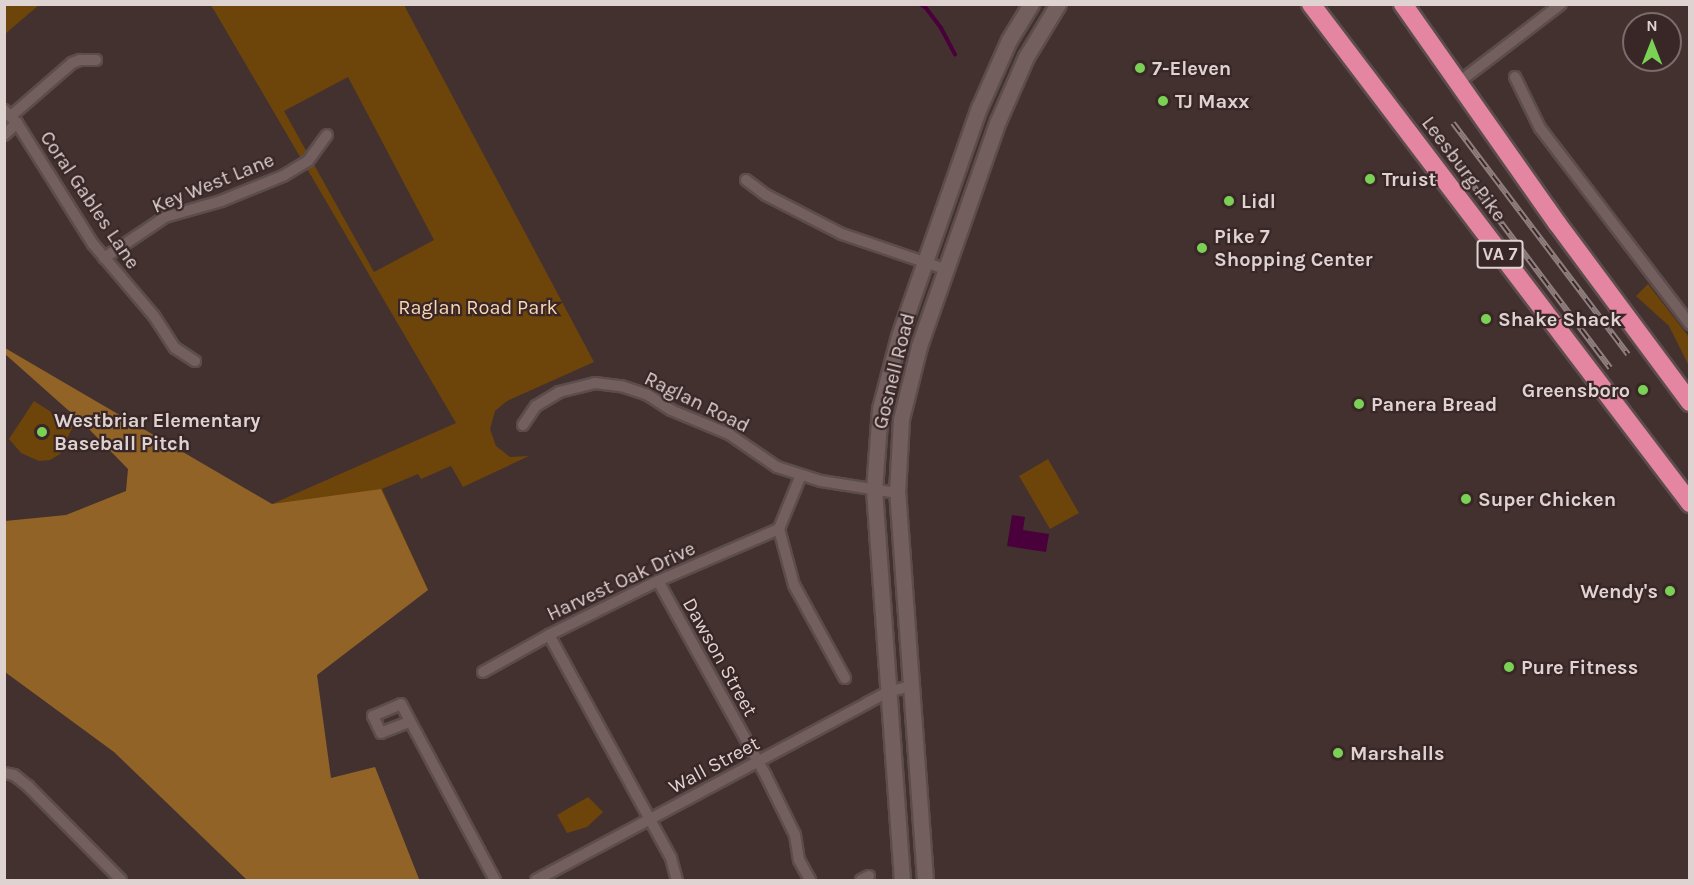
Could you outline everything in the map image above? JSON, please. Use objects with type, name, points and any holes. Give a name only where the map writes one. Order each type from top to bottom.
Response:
[{"type":"highway","name":"Leesburg Pike","points":[[1311,4],[1689,504]]},
{"type":"highway","points":[[1404,4],[1557,223],[1689,402]]},
{"type":"main road","name":"Gosnell Road","points":[[902,880],[874,490],[880,409],[890,365],[923,262],[990,78],[1030,4]]},
{"type":"main road","name":"Gosnell Road","points":[[925,880],[897,493],[898,440],[919,346],[945,269],[1018,73],[1040,31],[1058,4]]},
{"type":"street","points":[[1459,82],[1561,4]]},
{"type":"street","points":[[4,135],[11,116],[72,63],[96,60]]},
{"type":"street","points":[[1515,77],[1540,128],[1689,324]]},
{"type":"street","name":"Coral Gables Lane","points":[[11,116],[104,258],[154,316],[175,348],[195,361]]},
{"type":"street","name":"Key West Lane","points":[[104,258],[165,217],[221,201],[283,176],[308,161],[327,135]]},
{"type":"street","points":[[746,180],[766,195],[843,234],[945,269]]},
{"type":"street","name":"Raglan Road","points":[[524,425],[536,406],[559,392],[596,383],[621,386],[648,395],[671,410],[729,434],[765,461],[801,475],[841,486],[897,493]]},
{"type":"street","points":[[801,475],[779,529],[794,585],[845,678]]},
{"type":"street","name":"Harvest Oak Drive","points":[[483,672],[549,635],[657,580],[779,529]]},
{"type":"street","name":"Dawson Street","points":[[657,580],[795,836],[800,860],[810,880]]},
{"type":"street","points":[[549,635],[671,858],[677,880]]},
{"type":"street","name":"Wall Street","points":[[536,880],[888,692],[910,686]]},
{"type":"street","points":[[410,722],[381,733],[373,716],[401,704],[495,880]]},
{"type":"street","points":[[4,773],[14,776],[28,786],[121,880]]},
{"type":"green space","points":[[5,4],[39,4],[39,5],[5,34]]},
{"type":"green space","name":"Raglan Road Park","points":[[211,5],[404,5],[594,362],[507,401],[495,411],[490,429],[496,446],[510,457],[529,456],[463,487],[451,466],[421,479],[418,474],[382,489],[428,590],[272,504],[456,423]],"holes":[[[348,77],[434,240],[374,272],[284,111]]]},
{"type":"green space","points":[[1648,284],[1689,337],[1689,366],[1669,326],[1636,296]]},
{"type":"green space","name":"Westbriar Elementary Baseball Pitch","points":[[34,401],[73,426],[60,454],[50,460],[39,461],[21,453],[9,439]]},
{"type":"green space","points":[[1048,459],[1079,513],[1050,529],[1019,476]]},
{"type":"green space","points":[[588,797],[603,812],[587,827],[567,833],[557,815]]},
{"type":"shaded area","points":[[5,348],[272,504],[381,489],[428,590],[317,675],[331,778],[375,767],[419,879],[247,880],[114,752],[5,672],[5,521],[66,515],[126,491],[128,469],[86,426],[5,354]]},
{"type":"shaded area","points":[[1012,515],[1025,517],[1023,530],[1049,534],[1046,552],[1007,546]]},
{"type":"waterway","points":[[920,4],[926,8],[941,28],[955,54]]},
{"type":"railway","points":[[1453,123],[1628,354]]},
{"type":"railway","points":[[1436,136],[1610,368]]},
{"type":"place","name":"7-Eleven","points":[[1140,68]]},
{"type":"place","name":"TJ Maxx","points":[[1163,101]]},
{"type":"place","name":"Truist","points":[[1370,179]]},
{"type":"place","name":"Lidl","points":[[1229,201]]},
{"type":"place","name":"Pike 7 Shopping Center","points":[[1202,248]]},
{"type":"place","name":"Shake Shack","points":[[1486,319]]},
{"type":"place","name":"Greensboro","points":[[1643,390]]},
{"type":"place","name":"Panera Bread","points":[[1359,404]]},
{"type":"place","name":"Westbriar Elementary Baseball Pitch","points":[[42,432]]},
{"type":"place","name":"Super Chicken","points":[[1466,499]]},
{"type":"place","name":"Wendy's","points":[[1670,591]]},
{"type":"place","name":"Pure Fitness","points":[[1509,667]]},
{"type":"place","name":"Marshalls","points":[[1338,753]]}]
